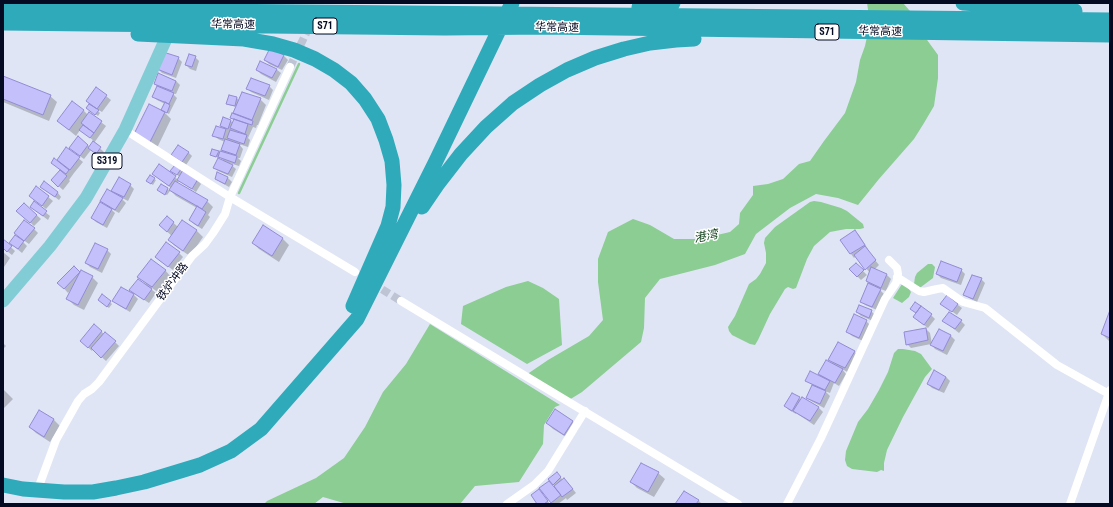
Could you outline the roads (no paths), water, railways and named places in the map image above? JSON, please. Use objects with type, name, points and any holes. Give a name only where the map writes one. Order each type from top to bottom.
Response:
[{"type":"highway","points":[[354,316],[386,245],[504,3]]},
{"type":"highway","points":[[3,481],[38,486],[65,487],[116,483],[142,477],[197,458],[228,444],[256,424],[354,316],[435,163],[512,3]]},
{"type":"highway","points":[[548,16],[673,3]]},
{"type":"highway","points":[[963,3],[1110,13]]},
{"type":"highway","name":"华常高速","points":[[205,24],[333,12],[401,8],[548,16],[994,34],[1110,34]]},
{"type":"highway","name":"华常高速","points":[[3,9],[128,23],[444,28],[548,16],[1110,20]]},
{"type":"highway","points":[[3,23],[205,24],[244,39],[273,44],[294,50],[316,59],[351,83],[365,99],[378,119],[392,160],[394,185],[393,207],[388,226],[354,316]]},
{"type":"highway","points":[[3,485],[23,489],[64,492],[93,492],[144,482],[200,465],[231,451],[261,429],[354,316],[437,185],[461,154],[486,127],[513,103],[540,85],[567,70],[595,58],[624,49],[650,43],[676,40],[994,34]]},
{"type":"main road","name":"S319","points":[[3,301],[50,246],[86,198],[124,130],[182,3]]},
{"type":"street","name":"铁炉冲路","points":[[38,486],[56,440],[78,400],[99,382],[192,256],[213,233],[225,214],[230,197],[290,67]]},
{"type":"street","points":[[124,130],[230,197],[355,272]]},
{"type":"street","points":[[787,504],[821,438],[885,299],[896,283],[898,274],[897,268],[889,260]]},
{"type":"street","points":[[897,278],[919,291],[924,292],[943,288],[963,302],[985,308],[1057,365],[1109,392],[1070,504]]},
{"type":"street","points":[[401,301],[738,504]]},
{"type":"street","points":[[507,504],[534,485],[548,471],[585,412]]},
{"type":"waterway","points":[[239,193],[299,64]]},
{"type":"tunnel","points":[[290,67],[310,25]]},
{"type":"tunnel","points":[[372,283],[401,301]]},
{"type":"water label","name":"港湾","points":[[706,237]]}]
